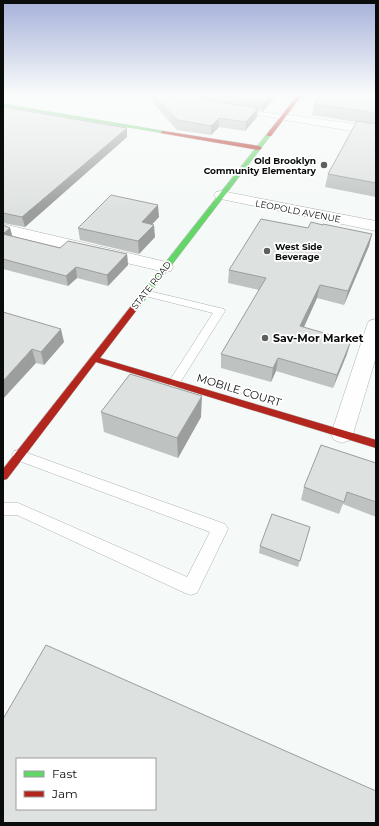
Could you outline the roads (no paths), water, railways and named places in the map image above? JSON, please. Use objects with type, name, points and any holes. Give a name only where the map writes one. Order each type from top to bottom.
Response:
[{"type":"main road","points":[[173,134],[259,148]]},
{"type":"main road","name":"STATE ROAD","points":[[3,476],[270,134]]},
{"type":"main road","name":"MOBILE COURT","points":[[94,359],[376,444]]},
{"type":"street","name":"LEOPOLD AVENUE","points":[[221,196],[376,226]]},
{"type":"street","points":[[3,229],[165,267]]},
{"type":"street","points":[[342,434],[376,325]]},
{"type":"lane","points":[[145,293],[220,311],[174,383]]},
{"type":"lane","points":[[3,509],[18,509],[191,587],[220,529],[19,455]]},
{"type":"place","name":"Old Brooklyn Community Elementary","points":[[324,165]]},
{"type":"place","name":"West Side Beverage","points":[[267,251]]},
{"type":"place","name":"Sav-Mor Market","points":[[265,338]]}]
